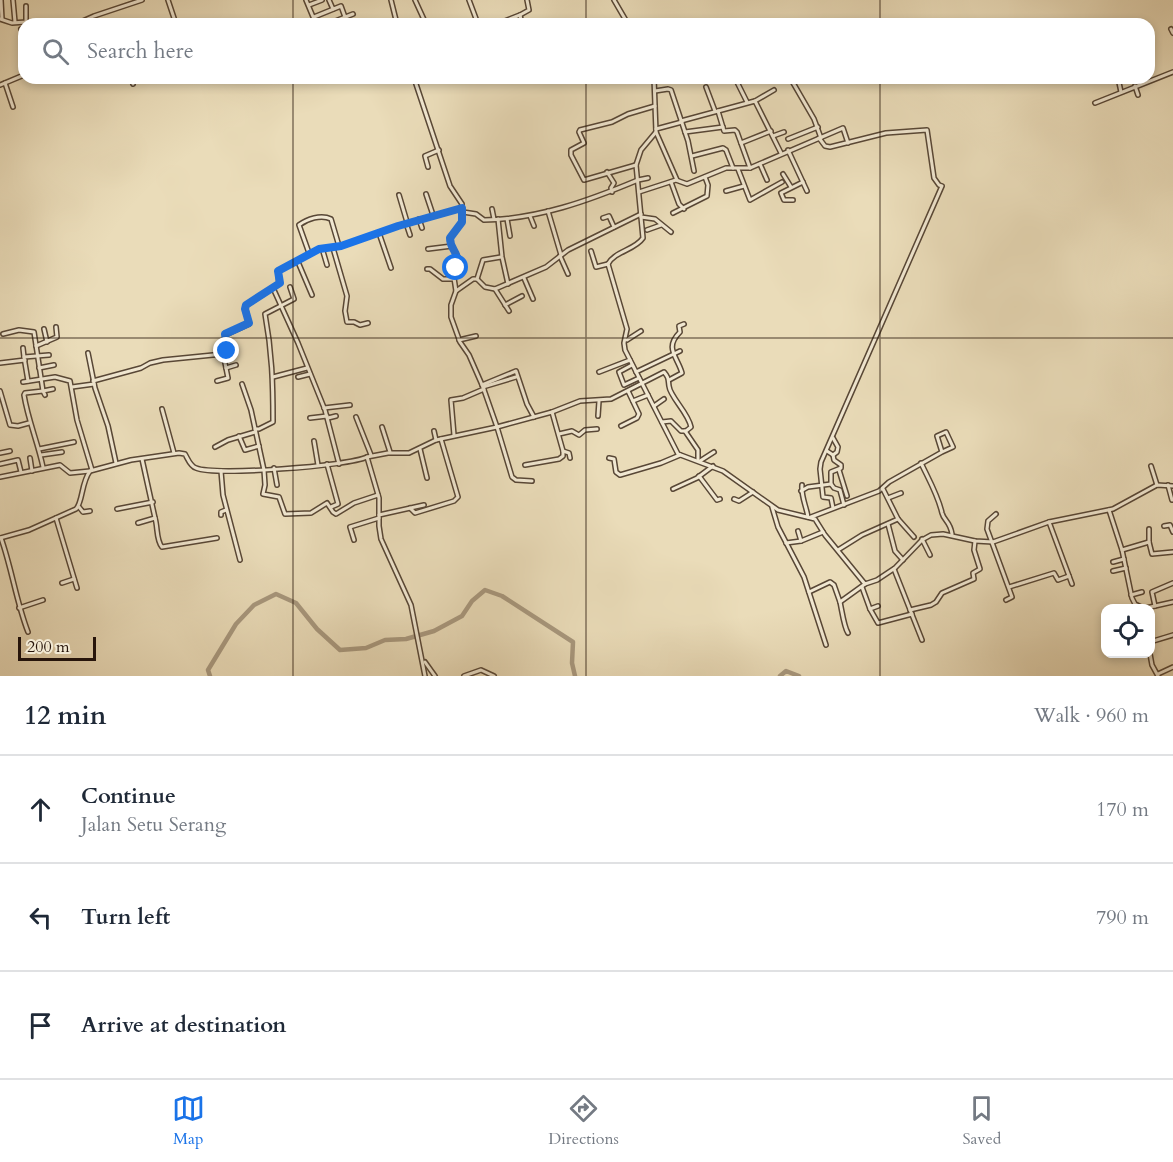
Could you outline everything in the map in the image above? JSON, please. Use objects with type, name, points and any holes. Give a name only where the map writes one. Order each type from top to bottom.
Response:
[{"type":"street","points":[[1,0],[1,20],[18,23]]},
{"type":"street","points":[[14,0],[15,23]]},
{"type":"street","points":[[90,18],[142,0]]},
{"type":"street","points":[[168,0],[174,18]]},
{"type":"street","points":[[306,0],[314,17],[341,6],[345,17],[353,14]]},
{"type":"street","points":[[309,6],[322,0]]},
{"type":"street","points":[[329,0],[333,9]]},
{"type":"street","points":[[391,0],[396,18]]},
{"type":"street","points":[[415,0],[423,18]]},
{"type":"street","points":[[469,0],[476,18]]},
{"type":"street","points":[[512,18],[530,10],[527,0]]},
{"type":"street","points":[[614,0],[624,18]]},
{"type":"street","points":[[26,6],[27,18]]},
{"type":"street","points":[[1155,79],[1173,72]]},
{"type":"street","points":[[0,85],[18,78]]},
{"type":"street","points":[[5,83],[13,107]]},
{"type":"street","points":[[416,84],[450,186],[461,202],[462,222],[450,238],[458,257],[454,279],[456,291],[450,314],[459,340],[469,355],[483,387],[512,477],[516,480],[532,480]]},
{"type":"street","points":[[654,84],[656,130],[677,180]]},
{"type":"street","points":[[738,84],[747,102]]},
{"type":"street","points":[[794,84],[818,127],[820,138],[828,147],[886,133],[927,130],[934,178],[942,186],[820,470],[823,497],[831,498],[833,508]]},
{"type":"street","points":[[1119,84],[1121,92]]},
{"type":"street","points":[[1095,103],[1140,84]]},
{"type":"street","points":[[1135,86],[1138,94]]},
{"type":"street","points":[[706,87],[725,132],[736,131],[750,168]]},
{"type":"street","points":[[655,91],[670,90],[685,132],[694,171]]},
{"type":"street","points":[[591,251],[595,267],[608,264],[611,259],[642,240],[636,165],[641,150],[656,130],[755,101],[774,90]]},
{"type":"street","points":[[755,101],[781,153]]},
{"type":"street","points":[[636,165],[582,179],[570,152],[584,143],[579,130],[612,122],[628,114],[655,106]]},
{"type":"street","points":[[685,132],[723,127]]},
{"type":"street","points":[[788,139],[818,127]]},
{"type":"street","points":[[639,192],[677,180],[686,184],[723,169],[750,168],[843,128],[848,143]]},
{"type":"street","points":[[741,142],[771,131]]},
{"type":"street","points":[[774,136],[784,132]]},
{"type":"street","points":[[692,156],[723,148],[733,168]]},
{"type":"street","points":[[428,167],[425,156],[439,150]]},
{"type":"street","points":[[788,150],[807,191]]},
{"type":"street","points":[[760,164],[767,180]]},
{"type":"street","points":[[738,169],[750,200],[782,182]]},
{"type":"street","points":[[607,172],[614,183],[610,188],[612,192]]},
{"type":"street","points":[[783,174],[791,187]]},
{"type":"street","points":[[673,213],[707,196],[708,185],[705,177]]},
{"type":"street","points":[[216,381],[228,378],[224,354],[227,351],[225,334],[249,323],[245,306],[280,282],[278,271],[298,262],[309,253],[333,248],[433,215],[462,210],[476,214],[484,220],[530,216],[612,192],[648,178]]},
{"type":"street","points":[[671,182],[679,203],[684,209]]},
{"type":"street","points":[[793,200],[784,200],[781,195],[791,187],[803,182]]},
{"type":"street","points":[[726,191],[744,186]]},
{"type":"street","points":[[426,194],[433,215]]},
{"type":"street","points":[[399,195],[410,235]]},
{"type":"street","points":[[492,209],[496,219],[508,284]]},
{"type":"street","points":[[548,211],[560,256],[568,274]]},
{"type":"street","points":[[530,216],[534,226]]},
{"type":"street","points":[[603,218],[609,216],[614,227]]},
{"type":"street","points":[[477,279],[485,287],[495,289],[524,278],[546,267],[575,246],[641,216],[652,218],[671,232]]},
{"type":"street","points":[[309,253],[299,225],[315,217],[331,219],[339,246]]},
{"type":"street","points":[[419,219],[422,228]]},
{"type":"street","points":[[507,219],[510,236]]},
{"type":"street","points":[[648,230],[661,225]]},
{"type":"street","points":[[379,233],[392,268]]},
{"type":"street","points":[[428,249],[452,246]]},
{"type":"street","points":[[333,248],[347,296],[345,311],[347,322],[360,325],[368,323]]},
{"type":"street","points":[[322,249],[327,264]]},
{"type":"street","points":[[477,279],[483,261],[502,257]]},
{"type":"street","points":[[298,262],[312,295]]},
{"type":"street","points":[[608,264],[627,329],[625,350],[680,455]]},
{"type":"street","points":[[427,269],[443,279],[454,279]]},
{"type":"street","points":[[524,278],[533,299]]},
{"type":"street","points":[[456,291],[473,279],[477,279]]},
{"type":"street","points":[[215,447],[273,422],[270,336],[265,315],[295,299],[290,287]]},
{"type":"street","points":[[273,288],[328,417],[339,464]]},
{"type":"street","points":[[495,289],[509,311]]},
{"type":"street","points":[[506,305],[522,296]]},
{"type":"street","points":[[669,380],[682,373],[671,342],[680,332],[679,326],[684,324]]},
{"type":"street","points":[[36,346],[58,336],[56,327]]},
{"type":"street","points":[[44,328],[47,342]]},
{"type":"street","points":[[3,334],[19,330],[33,332],[44,393]]},
{"type":"street","points":[[625,341],[641,331]]},
{"type":"street","points":[[459,340],[476,336]]},
{"type":"street","points":[[23,348],[28,381]]},
{"type":"street","points":[[636,372],[680,351]]},
{"type":"street","points":[[88,353],[93,382],[108,426],[116,463]]},
{"type":"street","points":[[72,387],[163,360],[224,354]]},
{"type":"street","points":[[0,363],[49,355]]},
{"type":"street","points":[[599,372],[630,360]]},
{"type":"street","points":[[39,368],[54,365]]},
{"type":"street","points":[[226,368],[236,365]]},
{"type":"street","points":[[632,365],[619,372],[624,385],[639,378]]},
{"type":"street","points":[[273,377],[307,368]]},
{"type":"street","points":[[454,435],[451,400],[463,398],[517,371],[527,404],[534,417]]},
{"type":"street","points":[[0,477],[60,465],[70,472],[91,471],[116,463],[174,453],[185,454],[191,465],[196,468],[221,471],[339,464],[390,452],[409,453],[436,440],[534,417],[580,401],[610,399],[664,372],[669,380],[669,389],[691,423],[691,428],[680,431],[671,421],[662,422]]},
{"type":"street","points":[[298,377],[310,374]]},
{"type":"street","points":[[23,382],[55,377],[70,381],[77,420],[91,471],[82,488],[79,507],[83,512],[90,511]]},
{"type":"street","points":[[483,387],[516,377]]},
{"type":"street","points":[[242,384],[256,430],[264,470],[263,494],[279,497],[285,513],[311,513],[325,503],[336,514],[354,503],[378,495]]},
{"type":"street","points":[[43,467],[29,423],[24,394],[44,393],[53,389]]},
{"type":"street","points":[[0,391],[2,407],[10,426],[29,423]]},
{"type":"street","points":[[621,426],[639,416],[628,391]]},
{"type":"street","points":[[633,401],[648,395]]},
{"type":"street","points":[[654,406],[664,399]]},
{"type":"street","points":[[598,416],[599,401]]},
{"type":"street","points":[[324,408],[350,405]]},
{"type":"street","points":[[162,409],[174,453]]},
{"type":"street","points":[[525,465],[559,459],[563,456],[552,412]]},
{"type":"street","points":[[310,418],[336,416]]},
{"type":"street","points":[[356,417],[369,456],[378,495],[381,539],[407,596],[415,621],[426,676]]},
{"type":"street","points":[[382,427],[390,452]]},
{"type":"street","points":[[559,434],[572,431],[579,435],[585,430],[597,429]]},
{"type":"street","points":[[685,431],[698,450],[699,461]]},
{"type":"street","points":[[434,432],[436,440]]},
{"type":"street","points":[[809,517],[883,489],[889,482],[953,447],[946,432],[937,436],[942,452]]},
{"type":"street","points":[[239,436],[245,450],[259,447]]},
{"type":"street","points":[[833,438],[838,447],[834,460],[841,467],[839,470],[847,496]]},
{"type":"street","points":[[410,508],[415,513],[421,513],[454,501],[458,497],[441,439]]},
{"type":"street","points":[[314,441],[318,465]]},
{"type":"street","points":[[39,449],[74,442]]},
{"type":"street","points":[[420,449],[427,478]]},
{"type":"street","points":[[0,453],[10,451]]},
{"type":"street","points":[[563,451],[569,453],[570,458]]},
{"type":"street","points":[[827,451],[834,454]]},
{"type":"street","points":[[41,455],[62,452]]},
{"type":"street","points":[[699,461],[714,453]]},
{"type":"street","points":[[609,458],[614,459],[616,472],[620,475],[680,455],[712,466],[731,476],[772,507],[790,514],[809,517],[818,522],[864,586],[874,619],[879,623],[931,605],[936,602],[942,592],[974,579],[973,573],[980,569],[974,550],[975,541]]},
{"type":"street","points":[[30,458],[32,471]]},
{"type":"street","points":[[142,458],[153,502],[158,529],[157,539],[162,547],[217,538]]},
{"type":"street","points":[[0,464],[18,460],[21,473]]},
{"type":"street","points":[[921,463],[942,506],[943,513],[950,523],[952,535]]},
{"type":"street","points":[[327,464],[338,504],[330,507]]},
{"type":"street","points":[[673,489],[699,476],[712,466]]},
{"type":"street","points":[[1151,466],[1157,485]]},
{"type":"street","points":[[274,468],[277,485]]},
{"type":"street","points":[[839,470],[831,472],[831,484],[833,488],[840,490],[844,505]]},
{"type":"street","points":[[221,471],[226,510],[240,560]]},
{"type":"street","points":[[699,476],[717,500],[720,499]]},
{"type":"street","points":[[801,491],[808,487],[831,484]]},
{"type":"street","points":[[802,485],[801,491],[809,517]]},
{"type":"street","points":[[840,602],[894,569],[922,539],[937,534],[993,542],[1049,522],[1109,510],[1157,485],[1173,486]]},
{"type":"street","points":[[1168,485],[1172,500]]},
{"type":"street","points":[[883,489],[898,519],[914,537]]},
{"type":"street","points":[[734,499],[739,501],[753,492]]},
{"type":"street","points":[[888,498],[901,493]]},
{"type":"street","points":[[117,509],[153,502]]},
{"type":"street","points":[[354,540],[350,527],[424,505]]},
{"type":"street","points":[[28,632],[19,609],[11,567],[0,538],[29,530],[79,507]]},
{"type":"street","points":[[772,507],[776,522],[804,577],[826,645]]},
{"type":"street","points":[[220,515],[220,512],[226,510]]},
{"type":"street","points":[[1109,510],[1122,550],[1135,604]]},
{"type":"street","points":[[996,514],[988,521],[987,529],[1012,597],[1006,600]]},
{"type":"street","points":[[56,518],[77,588]]},
{"type":"street","points":[[138,522],[155,518]]},
{"type":"street","points":[[837,550],[862,535],[898,519]]},
{"type":"street","points":[[1049,522],[1072,584]]},
{"type":"street","points":[[888,524],[895,551],[903,560]]},
{"type":"street","points":[[1164,526],[1170,525],[1173,532]]},
{"type":"street","points":[[1149,529],[1152,554],[1173,552]]},
{"type":"street","points":[[798,531],[801,541]]},
{"type":"street","points":[[786,543],[801,541],[823,532]]},
{"type":"street","points":[[922,539],[930,555]]},
{"type":"street","points":[[1122,550],[1149,542]]},
{"type":"street","points":[[1113,562],[1124,560]]},
{"type":"street","points":[[1113,571],[1126,568]]},
{"type":"street","points":[[894,569],[922,640]]},
{"type":"street","points":[[1009,587],[1054,573],[1058,580],[1069,576]]},
{"type":"street","points":[[62,584],[74,579]]},
{"type":"street","points":[[808,592],[830,582],[834,585],[845,621],[844,627],[848,633]]},
{"type":"street","points":[[1155,604],[1152,592],[1173,583]]},
{"type":"street","points":[[1131,595],[1142,592]]},
{"type":"street","points":[[19,609],[43,600]]},
{"type":"street","points":[[1155,606],[1173,602]]},
{"type":"street","points":[[870,609],[878,606]]},
{"type":"street","points":[[1155,640],[1173,635]]},
{"type":"street","points":[[1151,658],[1158,675],[1173,667]]},
{"type":"street","points":[[423,661],[435,676]]},
{"type":"street","points":[[464,676],[481,670],[494,676]]},
{"type":"waterway","points":[[210,676],[208,670],[236,624],[254,605],[276,594],[296,603],[317,629],[340,650],[366,648],[385,640],[406,639],[434,631],[462,616],[472,601],[485,590],[502,596],[573,642],[572,663],[575,676]]},
{"type":"waterway","points":[[780,676],[786,671],[799,676]]},
{"type":"route","points":[[227,351],[225,334],[249,323],[245,306],[280,283],[278,271],[319,249],[341,246],[433,215],[462,208],[462,222],[450,238],[450,243],[458,255],[456,268]]}]
